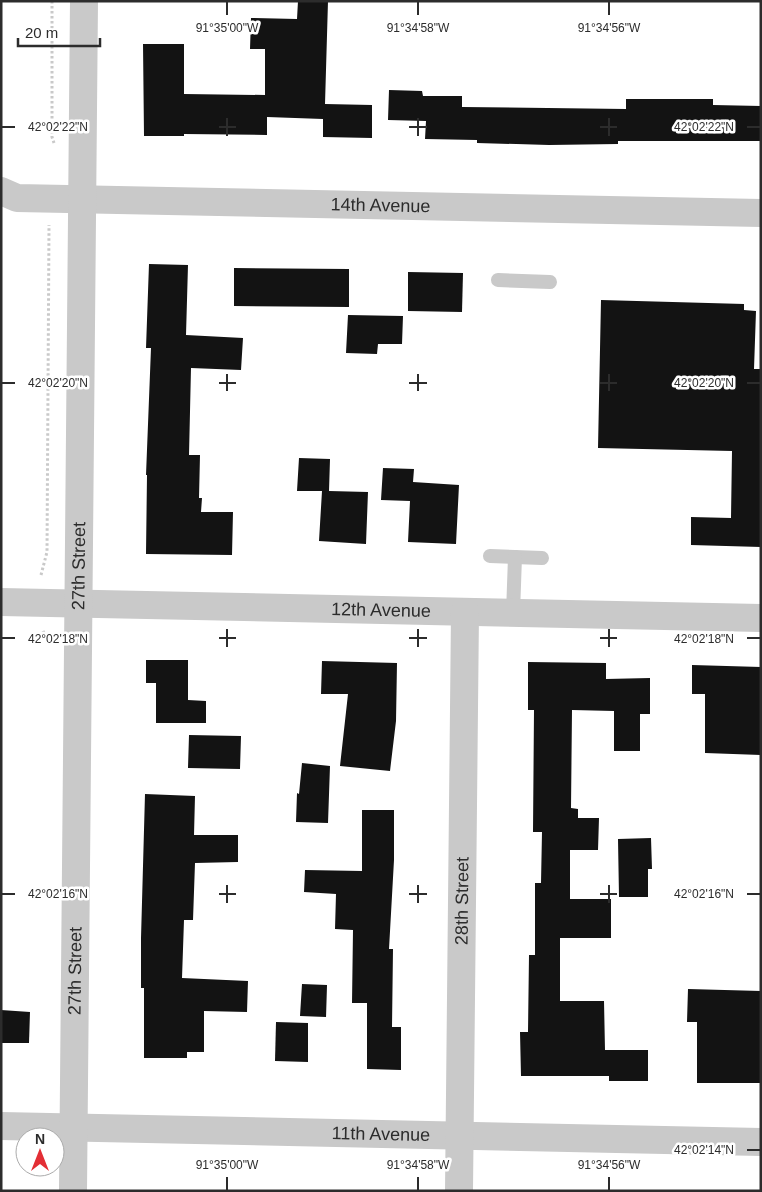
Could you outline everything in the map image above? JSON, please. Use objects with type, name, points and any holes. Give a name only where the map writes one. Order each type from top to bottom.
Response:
[{"type":"street","name":"27th Street","points":[[73,1191],[84,1]]},
{"type":"street","name":"14th Avenue","points":[[1,191],[17,198],[761,213]]},
{"type":"street","name":"12th Avenue","points":[[1,602],[761,618]]},
{"type":"street","name":"28th Street","points":[[459,1191],[464,612]]},
{"type":"street","name":"11th Avenue","points":[[1,1126],[761,1142]]},
{"type":"lane","points":[[498,280],[550,282]]},
{"type":"lane","points":[[490,556],[542,558]]},
{"type":"lane","points":[[513,613],[515,557]]},
{"type":"path","points":[[52,1],[52,137],[54,145]]},
{"type":"path","points":[[49,198],[47,552],[41,572],[41,629],[50,643]]},
{"type":"building","points":[[298,1],[328,1],[325,104],[372,105],[372,138],[323,137],[323,119],[267,117],[267,135],[184,134],[184,136],[144,136],[143,44],[184,44],[184,94],[265,95],[265,49],[250,49],[251,18],[297,19]]},
{"type":"building","points":[[389,90],[422,91],[423,96],[462,96],[462,107],[626,109],[626,99],[713,99],[713,105],[761,106],[761,141],[618,141],[618,144],[549,145],[477,143],[477,140],[425,139],[426,121],[388,120]]},
{"type":"building","points":[[149,264],[188,265],[186,335],[243,338],[241,370],[191,368],[189,455],[200,455],[199,498],[202,498],[201,512],[233,512],[232,555],[146,554],[146,475],[151,348],[146,348]]},
{"type":"building","points":[[234,268],[349,269],[349,307],[234,306]]},
{"type":"building","points":[[408,272],[463,273],[462,312],[408,311]]},
{"type":"building","points":[[601,300],[744,304],[744,310],[756,311],[754,369],[761,369],[761,547],[691,545],[691,517],[731,518],[732,451],[598,448]]},
{"type":"building","points":[[348,315],[403,316],[402,344],[378,344],[377,354],[346,353]]},
{"type":"building","points":[[299,458],[330,459],[329,491],[368,492],[366,544],[319,541],[322,491],[297,491]]},
{"type":"building","points":[[383,468],[414,469],[413,482],[459,485],[456,544],[408,542],[410,501],[381,500]]},
{"type":"building","points":[[146,660],[188,660],[188,700],[206,701],[206,723],[156,723],[156,683],[146,683]]},
{"type":"building","points":[[322,661],[397,663],[396,721],[390,771],[340,766],[348,694],[321,694]]},
{"type":"building","points":[[528,662],[606,663],[606,679],[650,678],[650,714],[640,714],[640,751],[614,751],[614,711],[572,710],[571,808],[578,809],[578,818],[599,818],[598,850],[570,850],[570,899],[611,899],[611,938],[560,938],[560,1001],[604,1001],[605,1050],[648,1050],[648,1081],[609,1081],[609,1076],[521,1076],[520,1032],[528,1032],[529,955],[535,955],[535,883],[541,883],[542,832],[533,832],[534,710],[528,710]]},
{"type":"building","points":[[692,665],[761,667],[761,755],[705,753],[705,694],[692,694]]},
{"type":"building","points":[[189,735],[241,736],[240,769],[188,768]]},
{"type":"building","points":[[302,763],[330,766],[328,823],[296,822],[297,793],[299,794]]},
{"type":"building","points":[[145,794],[195,796],[194,835],[238,835],[238,862],[195,863],[193,920],[184,920],[182,978],[248,981],[247,1012],[204,1011],[204,1052],[187,1052],[187,1058],[144,1058],[144,988],[141,988],[141,938]]},
{"type":"building","points":[[362,810],[394,810],[394,860],[389,949],[393,949],[392,1027],[401,1027],[401,1070],[367,1069],[367,1003],[352,1003],[353,930],[335,929],[336,894],[304,892],[305,870],[362,871]]},
{"type":"building","points":[[651,838],[652,869],[648,869],[648,897],[619,897],[618,839]]},
{"type":"building","points":[[302,984],[327,985],[326,1017],[300,1016]]},
{"type":"building","points":[[688,989],[761,991],[761,1083],[697,1083],[697,1022],[687,1022]]},
{"type":"building","points":[[1,1010],[30,1012],[29,1043],[1,1043]]},
{"type":"building","points":[[276,1022],[308,1023],[308,1062],[275,1061]]}]
